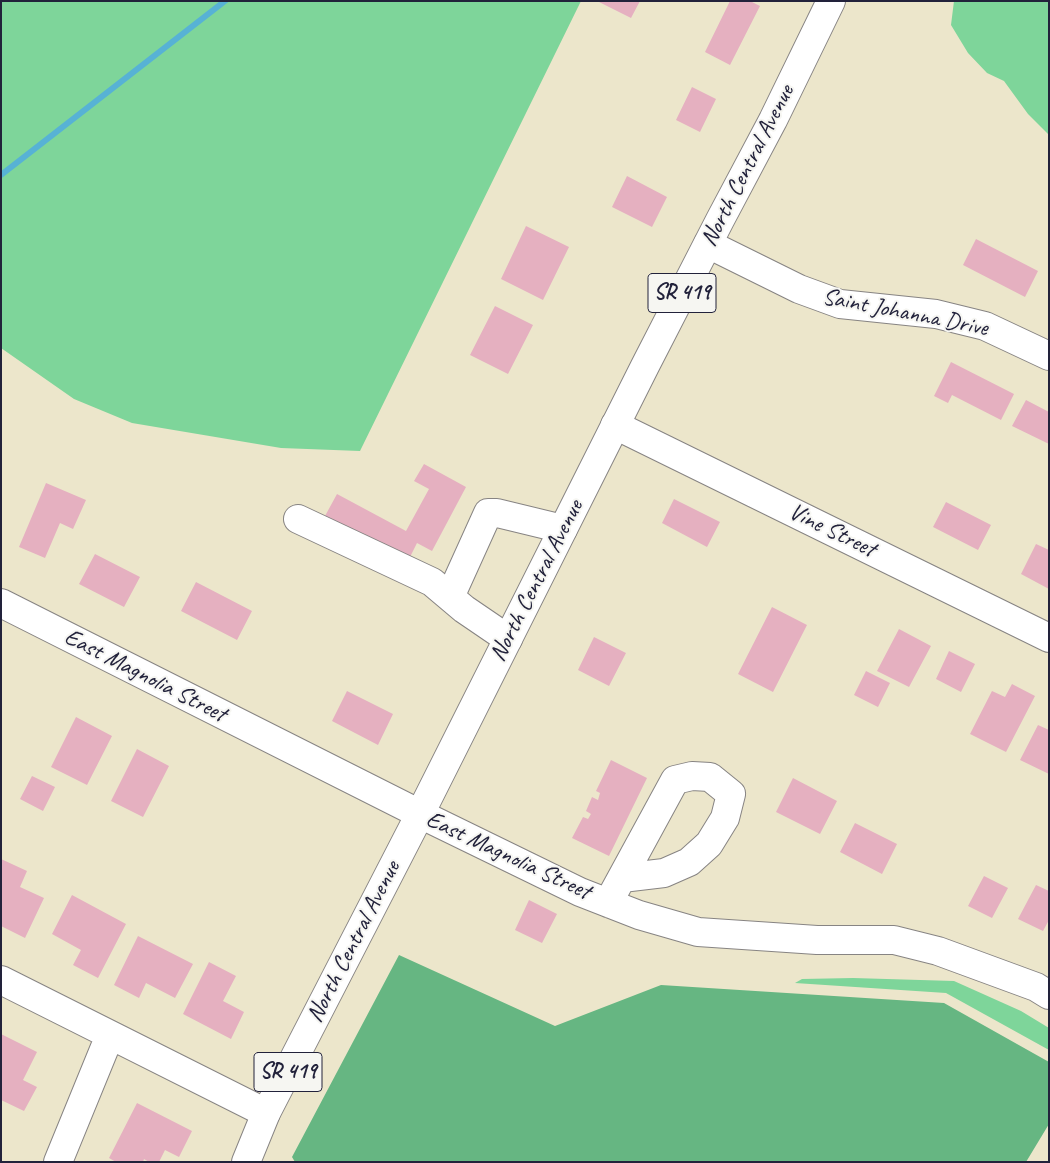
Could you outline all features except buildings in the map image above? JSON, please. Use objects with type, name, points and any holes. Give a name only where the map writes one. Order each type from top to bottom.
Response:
[{"type":"street","name":"North Central Avenue","points":[[246,1162],[266,1113],[420,814],[615,425],[773,120],[831,1]]},
{"type":"street","name":"Saint Johanna Drive","points":[[708,244],[799,289],[840,304],[936,314],[985,326],[1049,356]]},
{"type":"street","name":"Vine Street","points":[[615,425],[1049,638]]},
{"type":"street","points":[[450,597],[488,513],[497,513],[563,529]]},
{"type":"street","points":[[298,519],[432,582],[464,608],[508,639]]},
{"type":"street","name":"East Magnolia Street","points":[[1,603],[420,814],[580,892],[639,915],[698,932],[817,940],[894,940],[938,951],[1036,987],[1049,995]]},
{"type":"street","points":[[608,903],[622,878]]},
{"type":"street","points":[[1,980],[266,1113]]},
{"type":"street","points":[[58,1162],[110,1035]]},
{"type":"green space","points":[[1,1],[581,1],[360,451],[281,448],[132,423],[74,399],[1,348]]},
{"type":"green space","points":[[954,1],[1049,1],[1049,135],[1028,114],[1004,81],[987,73],[968,53],[951,25]]},
{"type":"green space","points":[[399,955],[555,1026],[661,985],[944,1003],[1049,1062],[1049,1124],[1026,1162],[295,1162],[292,1157]]},
{"type":"green space","points":[[853,978],[954,981],[1021,1011],[1049,1028],[1049,1050],[946,993],[795,983],[802,979]]},
{"type":"waterway","points":[[1,175],[225,1]]}]
